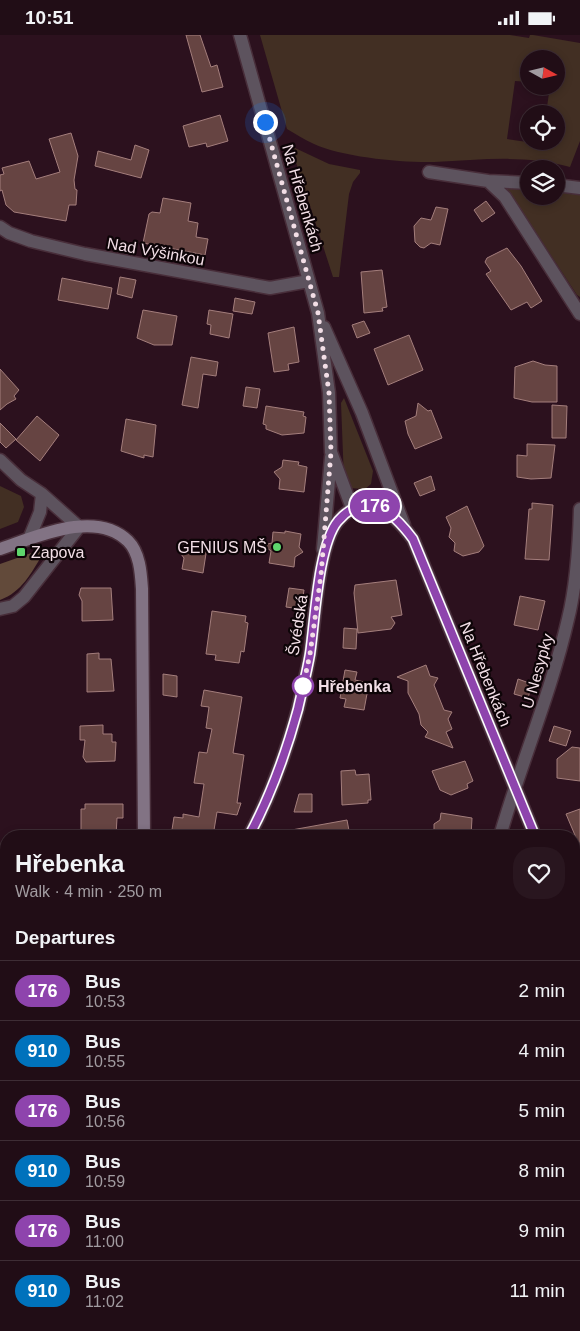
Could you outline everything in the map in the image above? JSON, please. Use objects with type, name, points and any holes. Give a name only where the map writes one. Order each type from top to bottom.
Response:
[{"type":"street","name":"Na Hřebenkách","points":[[240,35],[318,313],[329,393],[331,452],[352,508],[372,505],[387,510],[404,525]]},
{"type":"street","points":[[430,172],[488,181],[520,183]]},
{"type":"street","points":[[488,181],[505,197],[580,314]]},
{"type":"street","points":[[565,186],[580,188]]},
{"type":"street","name":"Nad Výšinkou","points":[[0,227],[9,233],[30,241],[85,255],[270,288],[310,281]]},
{"type":"street","name":"Na Hřebenkách","points":[[318,313],[362,413],[404,525],[413,539],[532,830]]},
{"type":"street","points":[[321,575],[331,452]]},
{"type":"street","points":[[0,460],[21,480],[42,494],[79,527]]},
{"type":"street","points":[[28,539],[40,512],[42,494]]},
{"type":"street","name":"Švédská","points":[[252,830],[267,802],[297,711],[310,654],[321,575],[329,537],[337,522],[352,508]]},
{"type":"street","name":"U Nesypky","points":[[502,830],[543,710],[569,617],[578,549],[580,509]]},
{"type":"street","points":[[0,609],[13,606],[24,597],[51,559],[79,527]]},
{"type":"street","points":[[0,549],[28,539],[79,527],[101,528],[128,541],[140,568],[144,830]]},
{"type":"shaded area","points":[[260,35],[510,35],[529,38],[530,35],[533,35],[580,43],[580,141],[570,167],[565,166],[565,160],[486,159],[421,162],[390,160],[356,156],[326,149],[287,129]],"holes":[[[520,50],[565,50],[565,95],[549,95],[547,105],[565,105],[565,150],[520,150],[520,141],[507,139],[515,81],[520,81]]]},
{"type":"shaded area","points":[[295,148],[329,164],[360,170],[349,194],[339,277],[333,277],[292,150]]},
{"type":"shaded area","points":[[506,187],[520,188],[520,205],[565,205],[565,193],[580,194],[580,297]]},
{"type":"shaded area","points":[[344,398],[373,471],[371,484],[365,489],[349,488],[344,480],[341,403]]},
{"type":"shaded area","points":[[0,486],[21,496],[24,507],[18,522],[0,529]]},
{"type":"shaded area","points":[[42,551],[43,554],[30,575],[8,597],[0,600],[0,564]]},
{"type":"building","points":[[186,35],[200,35],[211,67],[217,65],[223,87],[202,92]]},
{"type":"building","points":[[220,115],[228,141],[207,147],[206,143],[189,147],[183,126]]},
{"type":"building","points":[[71,133],[78,156],[74,180],[75,189],[77,190],[76,205],[69,205],[66,221],[14,212],[6,205],[2,190],[0,191],[0,175],[4,174],[2,168],[29,161],[36,179],[60,172],[49,139]]},
{"type":"building","points":[[135,145],[149,150],[141,178],[95,166],[98,151],[131,160]]},
{"type":"building","points":[[163,198],[191,203],[188,221],[198,223],[196,237],[208,239],[205,255],[143,243],[149,214],[152,212],[160,213]]},
{"type":"building","points":[[486,201],[495,213],[482,222],[474,210]]},
{"type":"building","points":[[436,207],[448,209],[440,245],[431,243],[424,248],[420,247],[415,242],[414,226],[421,218],[431,220]]},
{"type":"building","points":[[507,248],[521,266],[542,301],[531,308],[527,302],[511,310],[486,274],[491,271],[485,262],[487,258]]},
{"type":"building","points":[[382,270],[387,307],[382,308],[383,311],[364,313],[361,272]]},
{"type":"building","points":[[120,277],[136,280],[132,298],[117,294]]},
{"type":"building","points":[[62,278],[112,288],[108,309],[58,300]]},
{"type":"building","points":[[235,298],[255,302],[252,314],[233,311]]},
{"type":"building","points":[[143,310],[177,316],[172,345],[154,345],[137,338]]},
{"type":"building","points":[[209,310],[233,314],[229,338],[210,334],[211,325],[207,324]]},
{"type":"building","points":[[364,321],[370,333],[357,338],[352,325]]},
{"type":"building","points":[[294,327],[299,362],[288,364],[289,370],[274,372],[268,333]]},
{"type":"building","points":[[409,335],[423,370],[388,385],[374,349]]},
{"type":"building","points":[[191,357],[218,362],[216,376],[203,374],[198,408],[182,405]]},
{"type":"building","points":[[533,361],[557,366],[557,402],[532,402],[514,398],[515,367]]},
{"type":"building","points":[[0,369],[19,390],[14,396],[16,399],[0,410]]},
{"type":"building","points":[[246,387],[260,389],[257,408],[243,406]]},
{"type":"building","points":[[418,403],[428,411],[431,410],[442,438],[415,449],[408,434],[405,421],[416,416]]},
{"type":"building","points":[[552,405],[567,406],[566,438],[552,438]]},
{"type":"building","points":[[266,406],[304,412],[303,416],[306,417],[304,433],[282,435],[266,429],[266,425],[263,424]]},
{"type":"building","points":[[37,416],[59,435],[40,461],[16,440]]},
{"type":"building","points":[[126,419],[156,425],[153,457],[144,455],[144,458],[121,451]]},
{"type":"building","points":[[0,423],[16,439],[6,448],[0,442]]},
{"type":"building","points":[[527,444],[555,445],[551,478],[531,479],[517,477],[517,455],[527,456]]},
{"type":"building","points":[[283,460],[299,462],[298,465],[307,467],[304,492],[279,489],[280,479],[274,472],[282,467]]},
{"type":"building","points":[[431,476],[435,490],[420,496],[414,483]]},
{"type":"building","points":[[532,503],[553,505],[549,560],[525,559],[529,509],[532,509]]},
{"type":"building","points":[[467,506],[484,546],[479,552],[463,556],[454,551],[455,543],[449,537],[451,528],[446,517]]},
{"type":"building","points":[[285,531],[301,534],[299,547],[303,552],[295,557],[294,567],[269,563],[271,551],[263,545],[272,543],[273,532],[285,533]]},
{"type":"building","points":[[184,543],[207,547],[203,573],[182,569],[184,558],[178,550]]},
{"type":"building","points":[[396,580],[402,615],[391,617],[395,623],[391,629],[358,633],[355,585]]},
{"type":"building","points":[[81,588],[111,588],[113,620],[82,621],[82,601],[79,595]]},
{"type":"building","points":[[289,588],[304,590],[301,609],[286,607]]},
{"type":"building","points":[[520,596],[545,601],[538,630],[514,625]]},
{"type":"building","points":[[212,611],[246,616],[245,622],[248,623],[244,652],[241,651],[239,663],[215,660],[216,655],[206,654]]},
{"type":"building","points":[[344,628],[357,629],[356,649],[343,648]]},
{"type":"building","points":[[99,653],[99,659],[111,659],[114,691],[87,692],[87,654]]},
{"type":"building","points":[[426,665],[430,676],[438,678],[434,685],[444,710],[452,712],[448,719],[452,729],[446,732],[453,748],[425,737],[428,732],[421,725],[419,714],[408,693],[408,681],[397,677]]},
{"type":"building","points":[[345,670],[357,672],[355,680],[369,683],[364,710],[344,707],[346,699],[340,698]]},
{"type":"building","points":[[163,674],[177,676],[177,697],[163,695]]},
{"type":"building","points":[[518,679],[532,684],[528,698],[514,694]]},
{"type":"building","points":[[204,690],[242,697],[233,753],[244,755],[237,803],[241,803],[237,815],[217,812],[214,830],[172,830],[174,817],[183,818],[183,814],[199,817],[204,784],[194,783],[199,752],[207,753],[212,729],[206,728],[209,707],[201,706]]},
{"type":"building","points":[[103,725],[103,734],[112,734],[112,742],[116,742],[115,761],[86,762],[83,757],[85,740],[80,740],[80,726]]},
{"type":"building","points":[[554,726],[571,731],[566,746],[549,741]]},
{"type":"building","points":[[572,747],[580,748],[580,781],[557,778],[557,759]]},
{"type":"building","points":[[465,761],[473,781],[467,784],[468,788],[451,795],[440,790],[432,771]]},
{"type":"building","points":[[355,770],[356,775],[369,774],[371,800],[368,800],[368,803],[342,805],[341,771]]},
{"type":"building","points":[[299,794],[312,794],[312,812],[294,812]]},
{"type":"building","points":[[85,804],[123,804],[123,818],[117,818],[116,830],[81,830],[81,809],[85,809]]},
{"type":"building","points":[[580,809],[580,830],[573,830],[566,814]]},
{"type":"building","points":[[441,813],[472,818],[471,830],[434,830],[434,824],[440,820]]},
{"type":"building","points":[[347,820],[349,830],[292,830]]},
{"type":"bus line","name":"176","points":[[252,830],[267,802],[297,711],[310,654],[321,575],[329,537],[337,522],[352,508],[372,505],[387,510],[404,525],[413,539],[533,830]]},
{"type":"place","name":"GENIUS MŠ","points":[[277,547]]},
{"type":"place","name":"Zapova","points":[[21,552]]},
{"type":"place","name":"Hřebenka","points":[[303,686]]},
{"type":"route","points":[[265,122],[318,313],[329,393],[331,452],[321,575],[310,654],[302,691],[303,686]]}]
